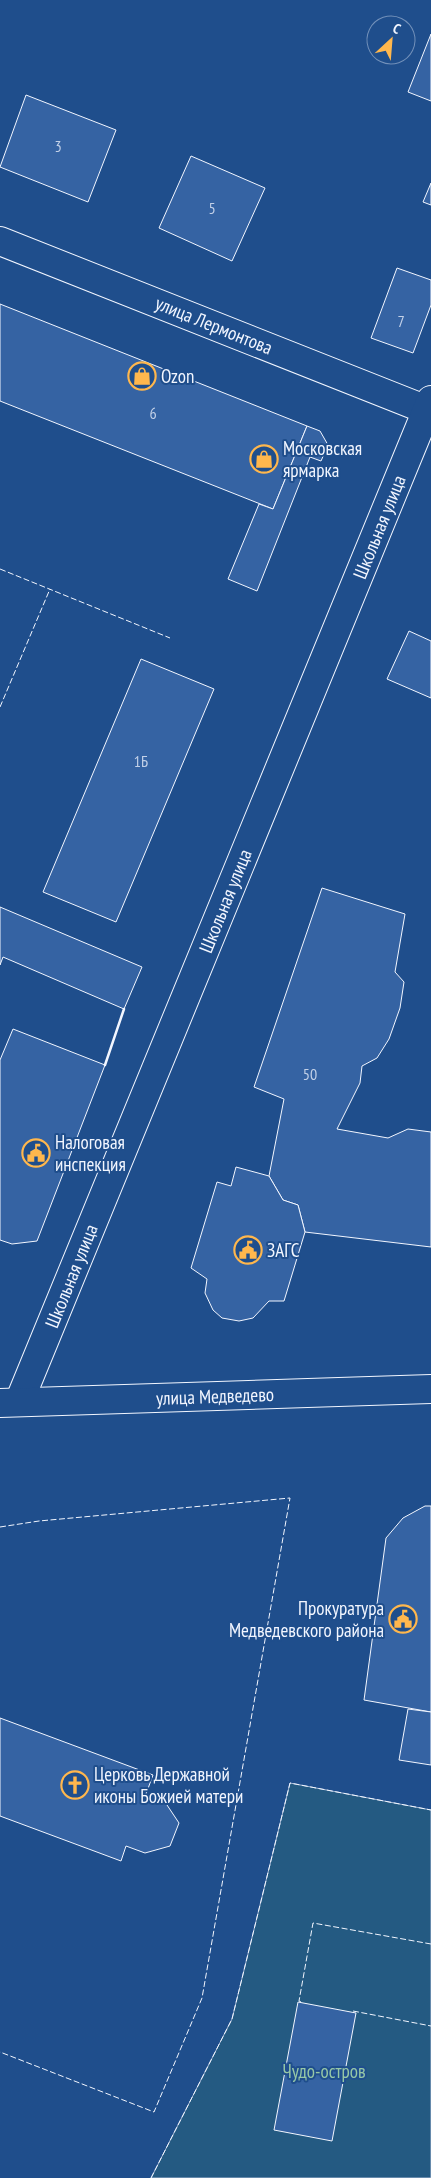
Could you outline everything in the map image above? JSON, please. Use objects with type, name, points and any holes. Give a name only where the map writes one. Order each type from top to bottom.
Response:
[{"type":"street","name":"улица Лермонтова","points":[[0,240],[429,405]]},
{"type":"street","name":"Школьная улица","points":[[10,1403],[429,405]]},
{"type":"street","name":"улица Медведево","points":[[10,1403],[431,1389]]},
{"type":"green space","name":"Чудо-остров","points":[[290,1783],[431,1810],[431,2178],[151,2178],[232,2019]]},
{"type":"building","points":[[431,34],[431,101],[408,92]]},
{"type":"building","points":[[26,95],[116,130],[88,202],[0,167]]},
{"type":"building","points":[[191,156],[265,188],[232,261],[159,228]]},
{"type":"building","points":[[431,183],[431,205],[423,202]]},
{"type":"building","points":[[397,268],[431,280],[431,305],[413,353],[371,338]]},
{"type":"building","points":[[0,304],[307,426],[273,509],[0,401]]},
{"type":"building","points":[[307,426],[320,431],[328,445],[321,461],[310,457],[257,591],[228,579],[259,504],[273,509]]},
{"type":"building","points":[[409,631],[431,641],[431,698],[387,679]]},
{"type":"building","points":[[141,659],[214,689],[116,922],[43,892]]},
{"type":"building","points":[[322,888],[405,914],[395,972],[404,982],[400,1008],[389,1039],[377,1058],[362,1066],[360,1083],[337,1129],[388,1138],[408,1129],[431,1132],[431,1247],[305,1232],[298,1205],[283,1200],[269,1176],[284,1099],[254,1087]]},
{"type":"building","points":[[0,907],[142,967],[124,1009],[3,957],[0,965]]},
{"type":"building","name":"Налоговая инспекция","points":[[13,1029],[105,1065],[37,1241],[12,1244],[0,1240],[0,1060]]},
{"type":"building","name":"ЗАГС","points":[[236,1167],[269,1176],[283,1200],[298,1205],[305,1232],[284,1301],[269,1301],[253,1318],[239,1321],[222,1318],[213,1310],[205,1293],[207,1279],[191,1268],[217,1182],[231,1186]]},
{"type":"building","name":"Прокуратура Медведевского района","points":[[425,1506],[431,1506],[431,1712],[364,1700],[386,1538],[403,1518]]},
{"type":"building","points":[[408,1709],[431,1712],[431,1765],[399,1760]]},
{"type":"building","name":"Церковь Державной иконы Божией матери","points":[[0,1718],[153,1775],[146,1794],[165,1802],[179,1823],[170,1846],[145,1853],[126,1846],[121,1861],[0,1816]]},
{"type":"building","points":[[298,2002],[356,2013],[332,2141],[274,2130]]},
{"type":"fence","points":[[0,569],[170,638]]},
{"type":"fence","points":[[0,707],[50,589]]},
{"type":"fence","points":[[0,1527],[39,1521],[290,1498],[202,1998],[154,2112],[0,2052]]},
{"type":"fence","points":[[151,2178],[232,2019],[290,1783],[431,1810]]},
{"type":"fence","points":[[301,2002],[299,2001],[313,1923],[431,1944]]},
{"type":"fence","points":[[353,2011],[431,2026]]},
{"type":"wall","points":[[105,1065],[124,1009]]},
{"type":"place","name":"Ozon","points":[[142,376]]},
{"type":"place","name":"Московская ярмарка","points":[[264,459]]},
{"type":"place","name":"Налоговая инспекция","points":[[36,1153]]},
{"type":"place","name":"ЗАГС","points":[[248,1250]]},
{"type":"place","name":"Прокуратура Медведевского района","points":[[403,1619]]},
{"type":"place","name":"Церковь Державной иконы Божией матери","points":[[75,1785]]}]
